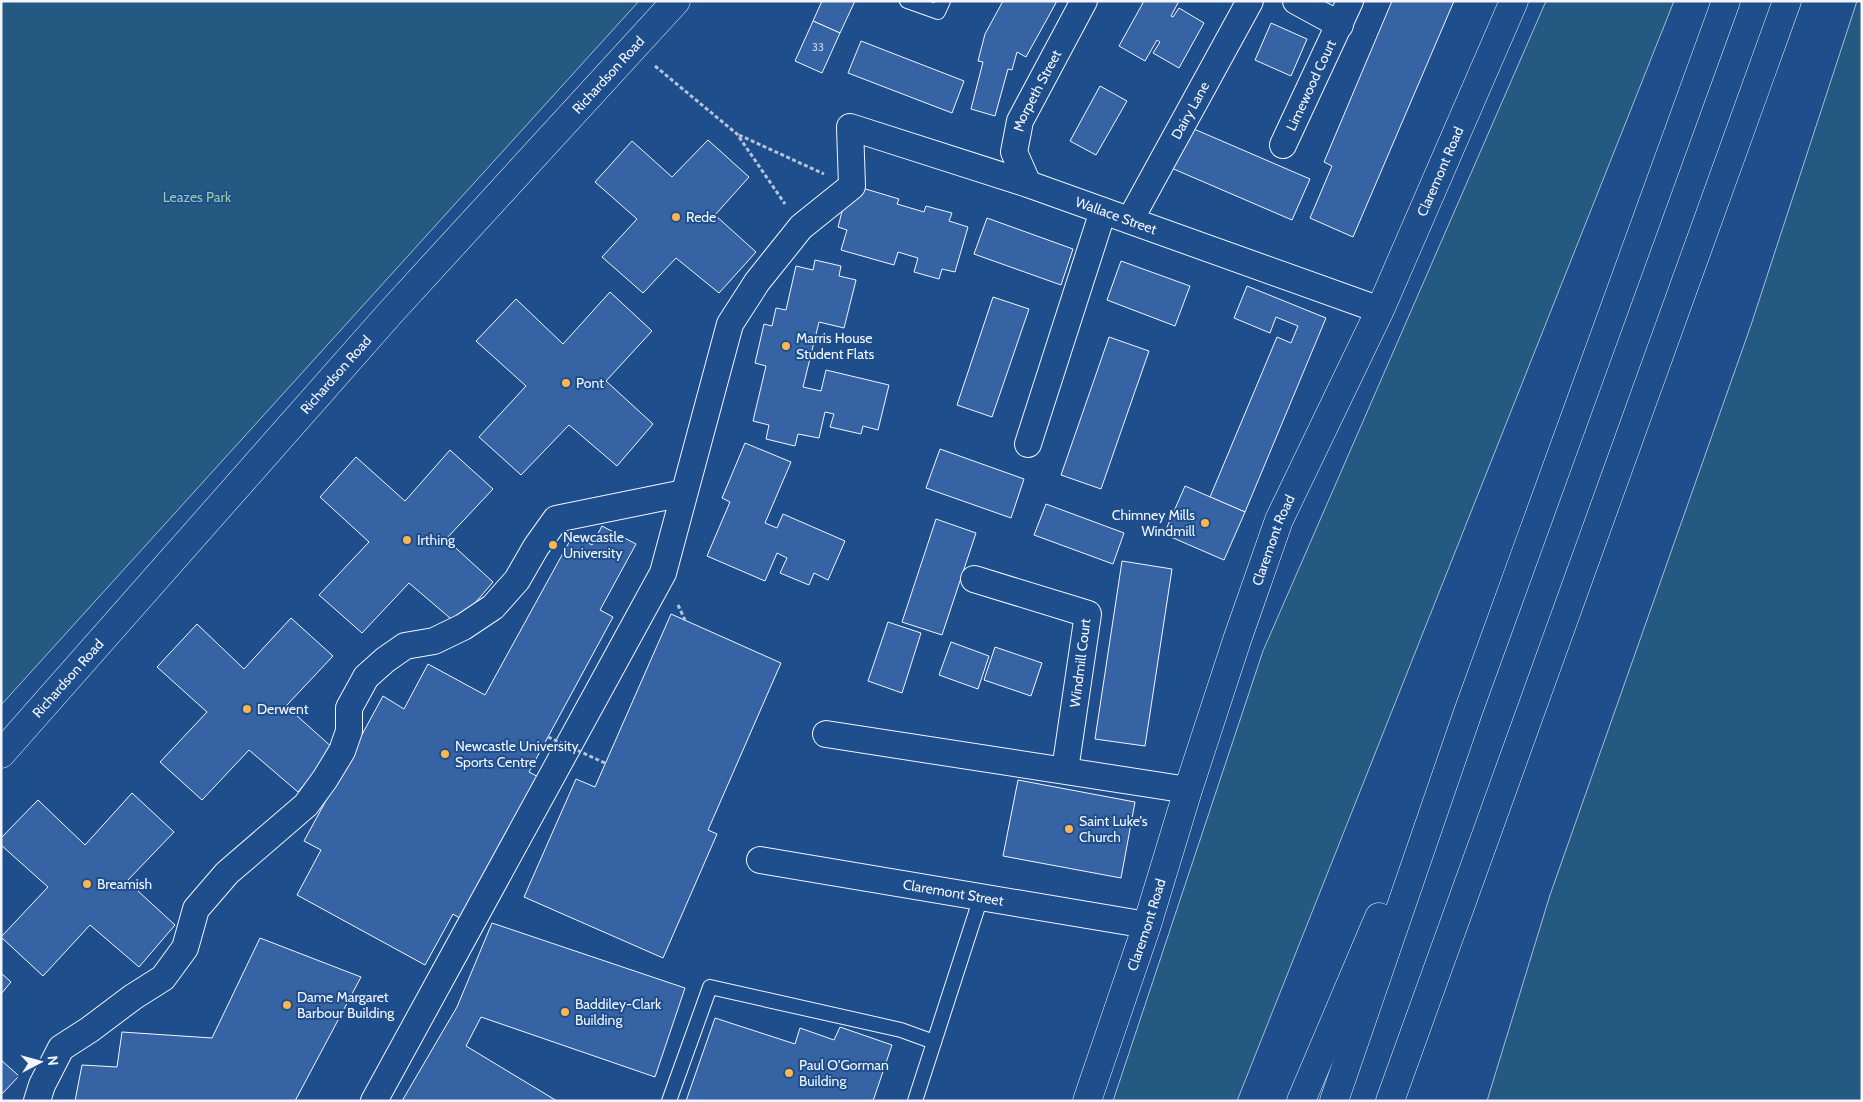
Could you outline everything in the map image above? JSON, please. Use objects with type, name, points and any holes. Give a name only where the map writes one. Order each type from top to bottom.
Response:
[{"type":"main road","name":"Richardson Road","points":[[1,754],[391,312],[676,1]]},
{"type":"main road","name":"Claremont Road","points":[[1087,1101],[1146,925],[1237,640],[1280,520],[1380,310],[1514,1]]},
{"type":"main road","points":[[1334,1101],[1468,712],[1726,1]]},
{"type":"main road","points":[[1390,1101],[1788,1]]},
{"type":"main road","points":[[1300,1101],[1468,712]]},
{"type":"main road","points":[[1399,1101],[1417,1024]]},
{"type":"street","name":"Morpeth Street","points":[[1028,184],[1014,152],[1020,121],[1084,1]]},
{"type":"street","name":"Dairy Lane","points":[[1130,220],[1250,1]]},
{"type":"street","name":"Limewood Court","points":[[1296,1],[1340,25]]},
{"type":"street","name":"Limewood Court","points":[[1283,145],[1350,1]]},
{"type":"street","name":"Wallace Street","points":[[852,186],[850,127],[1028,184],[1380,310]]},
{"type":"street","points":[[374,1101],[663,573],[730,324],[756,282],[801,227],[852,186]]},
{"type":"street","points":[[1028,444],[1102,211]]},
{"type":"street","points":[[38,1101],[42,1085],[62,1048],[163,978],[185,948],[196,909],[226,872],[306,805],[342,751],[349,731],[349,708],[366,677],[405,646],[434,641],[463,627],[493,607],[517,580],[536,547],[556,519],[684,493]]},
{"type":"street","name":"Windmill Court","points":[[974,578],[1088,614],[1065,770]]},
{"type":"street","points":[[826,734],[1188,790]]},
{"type":"street","name":"Claremont Street","points":[[760,860],[1146,925]]},
{"type":"lane","points":[[907,1],[938,12],[943,1]]},
{"type":"lane","points":[[916,1101],[981,897]]},
{"type":"lane","points":[[669,1101],[710,987],[901,1030],[934,1042]]},
{"type":"path","points":[[634,48],[736,134],[801,227]]},
{"type":"path","points":[[736,134],[852,186]]},
{"type":"path","points":[[548,737],[605,763]]},
{"type":"green space","name":"Leazes Park","points":[[1,1],[639,1],[1,705]]},
{"type":"green space","points":[[1546,1],[1674,1],[1237,1101],[1113,1101],[1263,651]]},
{"type":"green space","points":[[1857,1],[1862,1],[1862,1101],[1487,1101],[1550,895],[1751,325]]},
{"type":"building","points":[[822,1],[855,1],[840,33],[813,21]]},
{"type":"building","points":[[1003,1],[1057,1],[1026,57],[1017,52],[1012,70],[1008,69],[995,116],[971,109],[983,62],[978,61],[985,34]]},
{"type":"building","points":[[1144,1],[1179,1],[1171,16],[1173,17],[1179,8],[1204,23],[1179,68],[1153,53],[1160,42],[1157,40],[1145,61],[1119,46]]},
{"type":"building","points":[[1392,1],[1454,1],[1353,237],[1310,218],[1332,166],[1324,162]]},
{"type":"building","points":[[813,21],[840,33],[822,73],[795,61]]},
{"type":"building","points":[[1271,23],[1307,39],[1291,76],[1255,60]]},
{"type":"building","points":[[861,41],[964,81],[952,113],[848,73]]},
{"type":"building","points":[[1100,86],[1127,101],[1096,155],[1070,141]]},
{"type":"building","points":[[1187,126],[1310,179],[1292,220],[1169,167]]},
{"type":"building","name":"Rede","points":[[708,140],[749,177],[715,215],[756,252],[719,293],[676,258],[643,293],[602,257],[637,219],[595,182],[632,141],[672,177]]},
{"type":"building","points":[[859,187],[899,199],[897,204],[924,212],[926,206],[952,213],[949,221],[968,227],[955,272],[942,269],[939,279],[914,272],[918,258],[898,252],[894,265],[841,250],[847,230],[838,227],[846,196]]},
{"type":"building","points":[[987,218],[1073,249],[1061,285],[974,254]]},
{"type":"building","name":"Marris House Student Flats","points":[[815,260],[841,266],[839,276],[856,280],[844,328],[819,322],[803,387],[821,391],[826,370],[889,385],[878,430],[863,426],[861,434],[830,427],[834,414],[825,412],[819,438],[798,434],[795,446],[766,439],[769,425],[753,421],[766,366],[755,363],[764,324],[772,326],[776,308],[786,310],[796,266],[813,270]]},
{"type":"building","points":[[1121,261],[1190,286],[1175,326],[1107,300]]},
{"type":"building","points":[[1247,286],[1326,318],[1245,512],[1210,497],[1277,337],[1291,343],[1298,326],[1276,317],[1270,333],[1234,318]]},
{"type":"building","name":"Pont","points":[[610,292],[652,331],[606,381],[653,424],[617,466],[569,425],[521,475],[479,437],[526,386],[476,341],[516,299],[563,344]]},
{"type":"building","points":[[993,297],[1029,309],[992,417],[957,405]]},
{"type":"building","points":[[1109,337],[1149,351],[1101,489],[1061,475]]},
{"type":"building","points":[[745,443],[791,462],[765,523],[777,528],[783,514],[845,541],[828,580],[814,573],[809,585],[780,573],[787,558],[777,553],[765,581],[707,556],[730,502],[722,498]]},
{"type":"building","points":[[940,449],[1024,479],[1011,518],[926,488]]},
{"type":"building","name":"Irthing","points":[[450,450],[493,489],[446,539],[493,582],[457,624],[409,583],[362,633],[319,595],[369,542],[320,497],[356,457],[405,501]]},
{"type":"building","name":"Chimney Mills Windmill","points":[[1185,486],[1245,512],[1224,560],[1164,534]]},
{"type":"building","points":[[1046,504],[1124,533],[1113,564],[1034,535]]},
{"type":"building","points":[[936,519],[976,533],[942,635],[902,622]]},
{"type":"building","name":"Newcastle University Sports Centre","points":[[602,526],[636,544],[600,610],[613,617],[529,772],[544,780],[466,922],[453,914],[425,965],[297,895],[321,850],[304,841],[383,696],[404,709],[428,664],[485,695],[573,535],[592,545]]},
{"type":"building","points":[[1122,561],[1172,569],[1145,746],[1095,739]]},
{"type":"building","points":[[671,614],[781,663],[708,830],[717,834],[663,958],[524,897],[576,779],[595,787]]},
{"type":"building","name":"Derwent","points":[[291,618],[333,656],[286,706],[334,749],[298,792],[249,750],[202,800],[160,762],[207,712],[157,667],[197,624],[244,669]]},
{"type":"building","points":[[888,622],[921,633],[902,693],[868,681]]},
{"type":"building","points":[[951,642],[989,656],[978,689],[939,675]]},
{"type":"building","points":[[995,647],[1042,663],[1031,696],[984,680]]},
{"type":"building","name":"Saint Luke's Church","points":[[1018,780],[1135,802],[1121,878],[1003,856]]},
{"type":"building","name":"Breamish","points":[[132,793],[174,832],[127,881],[175,925],[139,967],[90,925],[43,976],[1,937],[48,887],[1,845],[1,838],[38,800],[85,845]]},
{"type":"building","name":"Baddiley-Clark Building","points":[[492,923],[685,988],[655,1077],[481,1017],[466,1046],[557,1101],[402,1101],[457,1007]]},
{"type":"building","name":"Dame Margaret Barbour Building","points":[[260,938],[361,977],[295,1101],[75,1101],[82,1065],[117,1067],[122,1032],[212,1038]]},
{"type":"building","points":[[1,973],[11,982],[1,994]]},
{"type":"building","name":"Paul O'Gorman Building","points":[[715,1018],[795,1044],[800,1028],[834,1040],[840,1027],[892,1045],[873,1101],[686,1101]]},
{"type":"building","points":[[1,1060],[19,1076],[1,1095]]},
{"type":"place","name":"Rede","points":[[676,217]]},
{"type":"place","name":"Marris House Student Flats","points":[[786,346]]},
{"type":"place","name":"Pont","points":[[566,383]]},
{"type":"place","name":"Chimney Mills Windmill","points":[[1205,523]]},
{"type":"place","name":"Irthing","points":[[407,540]]},
{"type":"place","name":"Newcastle University","points":[[553,545]]},
{"type":"place","name":"Derwent","points":[[247,709]]},
{"type":"place","name":"Newcastle University Sports Centre","points":[[445,754]]},
{"type":"place","name":"Saint Luke's Church","points":[[1069,829]]},
{"type":"place","name":"Breamish","points":[[87,884]]},
{"type":"place","name":"Dame Margaret Barbour Building","points":[[287,1005]]},
{"type":"place","name":"Baddiley-Clark Building","points":[[565,1012]]},
{"type":"place","name":"Paul O'Gorman Building","points":[[789,1073]]}]
